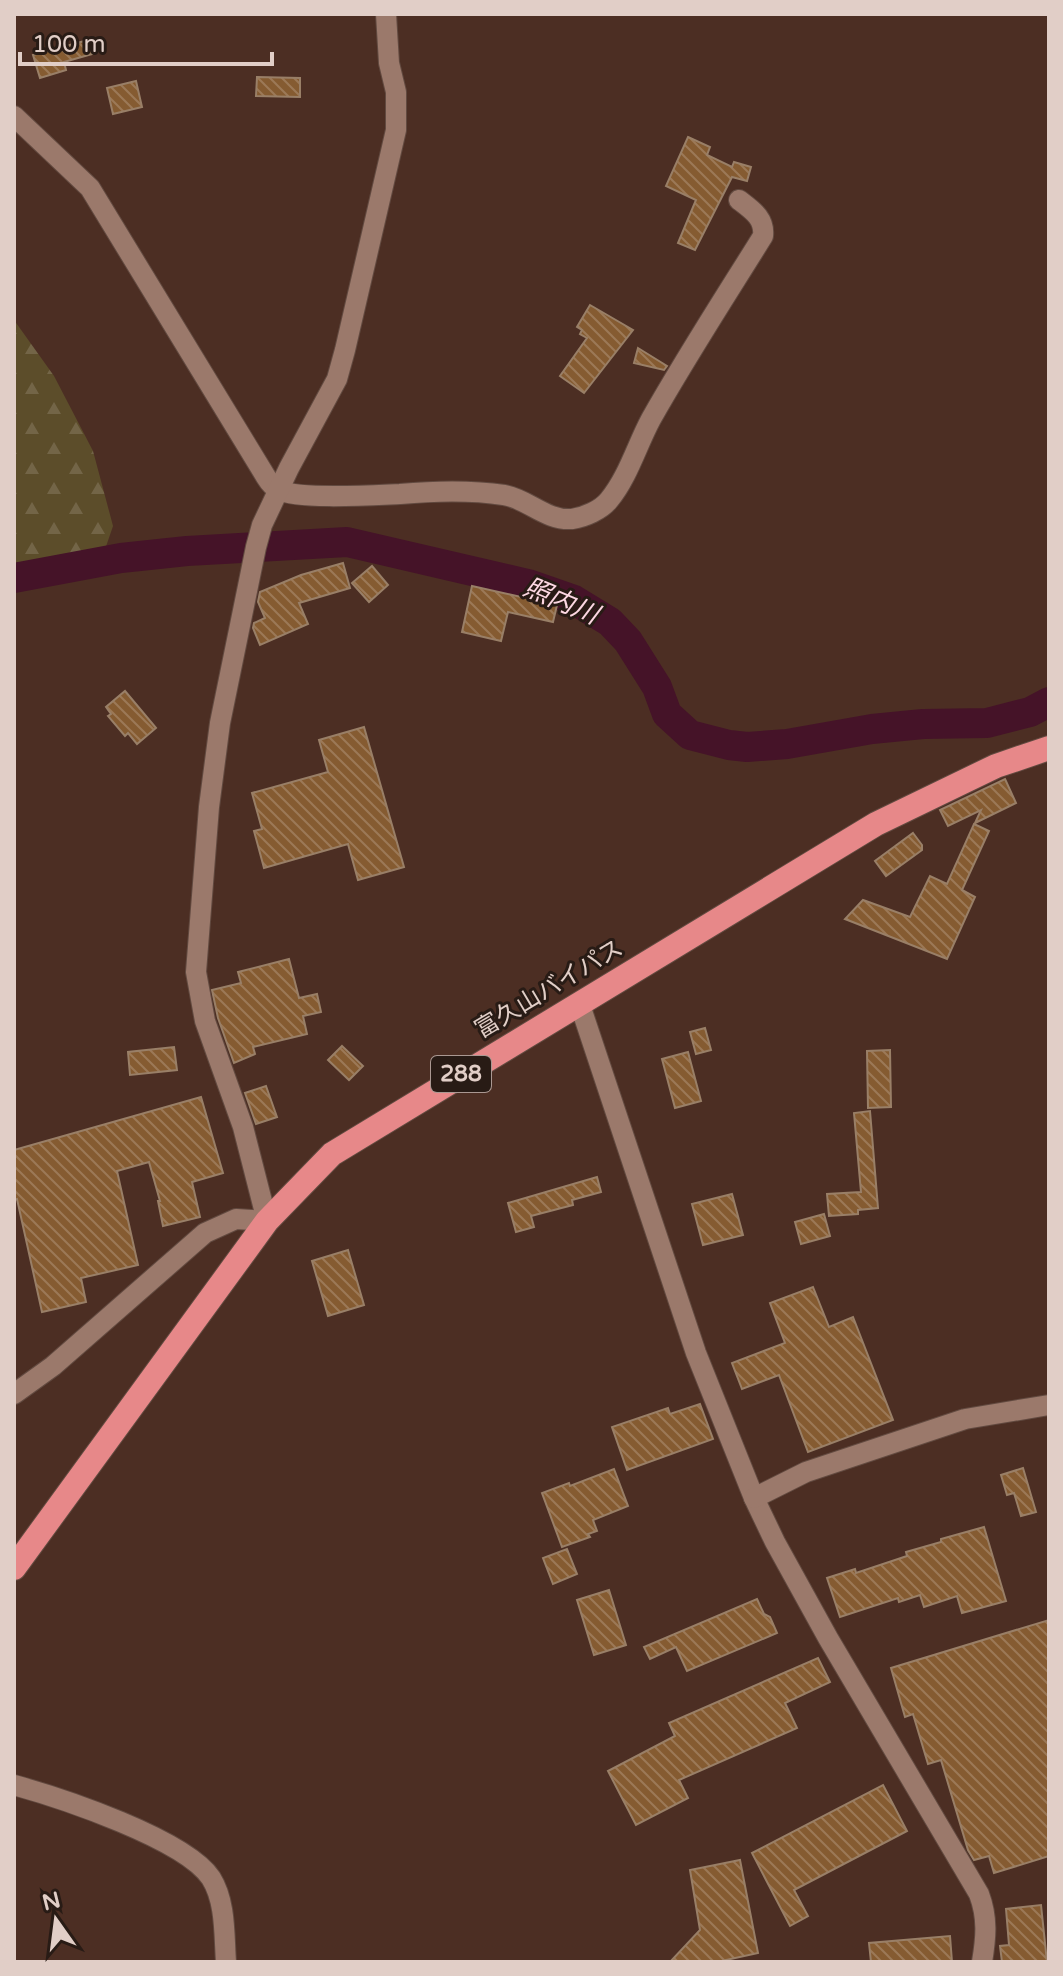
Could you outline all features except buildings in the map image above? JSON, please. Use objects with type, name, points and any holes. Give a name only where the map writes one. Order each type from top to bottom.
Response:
[{"type":"highway","name":"富久山バイパス","points":[[14,1568],[267,1221],[332,1154],[876,824],[996,766],[1049,748]]},
{"type":"street","points":[[14,1394],[53,1366],[205,1233],[236,1219],[267,1221],[243,1127],[205,1021],[196,972],[209,807],[220,723],[262,525],[337,379],[394,145],[396,92],[389,63],[386,14]]},
{"type":"street","points":[[14,116],[90,188],[266,477],[279,490],[293,494],[418,492],[503,495],[523,501],[553,517],[567,519],[580,518],[608,502],[651,420],[763,236],[764,228],[757,213],[739,200]]},
{"type":"street","points":[[580,1005],[696,1353],[754,1498],[828,1638],[979,1894],[985,1909],[986,1935],[982,1962]]},
{"type":"street","points":[[754,1498],[806,1472],[965,1419],[1049,1405]]},
{"type":"street","points":[[14,1785],[77,1805],[180,1850],[197,1862],[211,1878],[221,1904],[226,1962]]},
{"type":"green space","points":[[14,320],[54,376],[93,451],[113,526],[102,558],[14,570]]},
{"type":"waterway","name":"照内川","points":[[14,578],[121,558],[347,542],[528,584],[574,600],[610,622],[628,641],[657,687],[667,714],[690,735],[729,745],[787,744],[872,729],[923,724],[987,723],[1030,712],[1049,702]]}]
